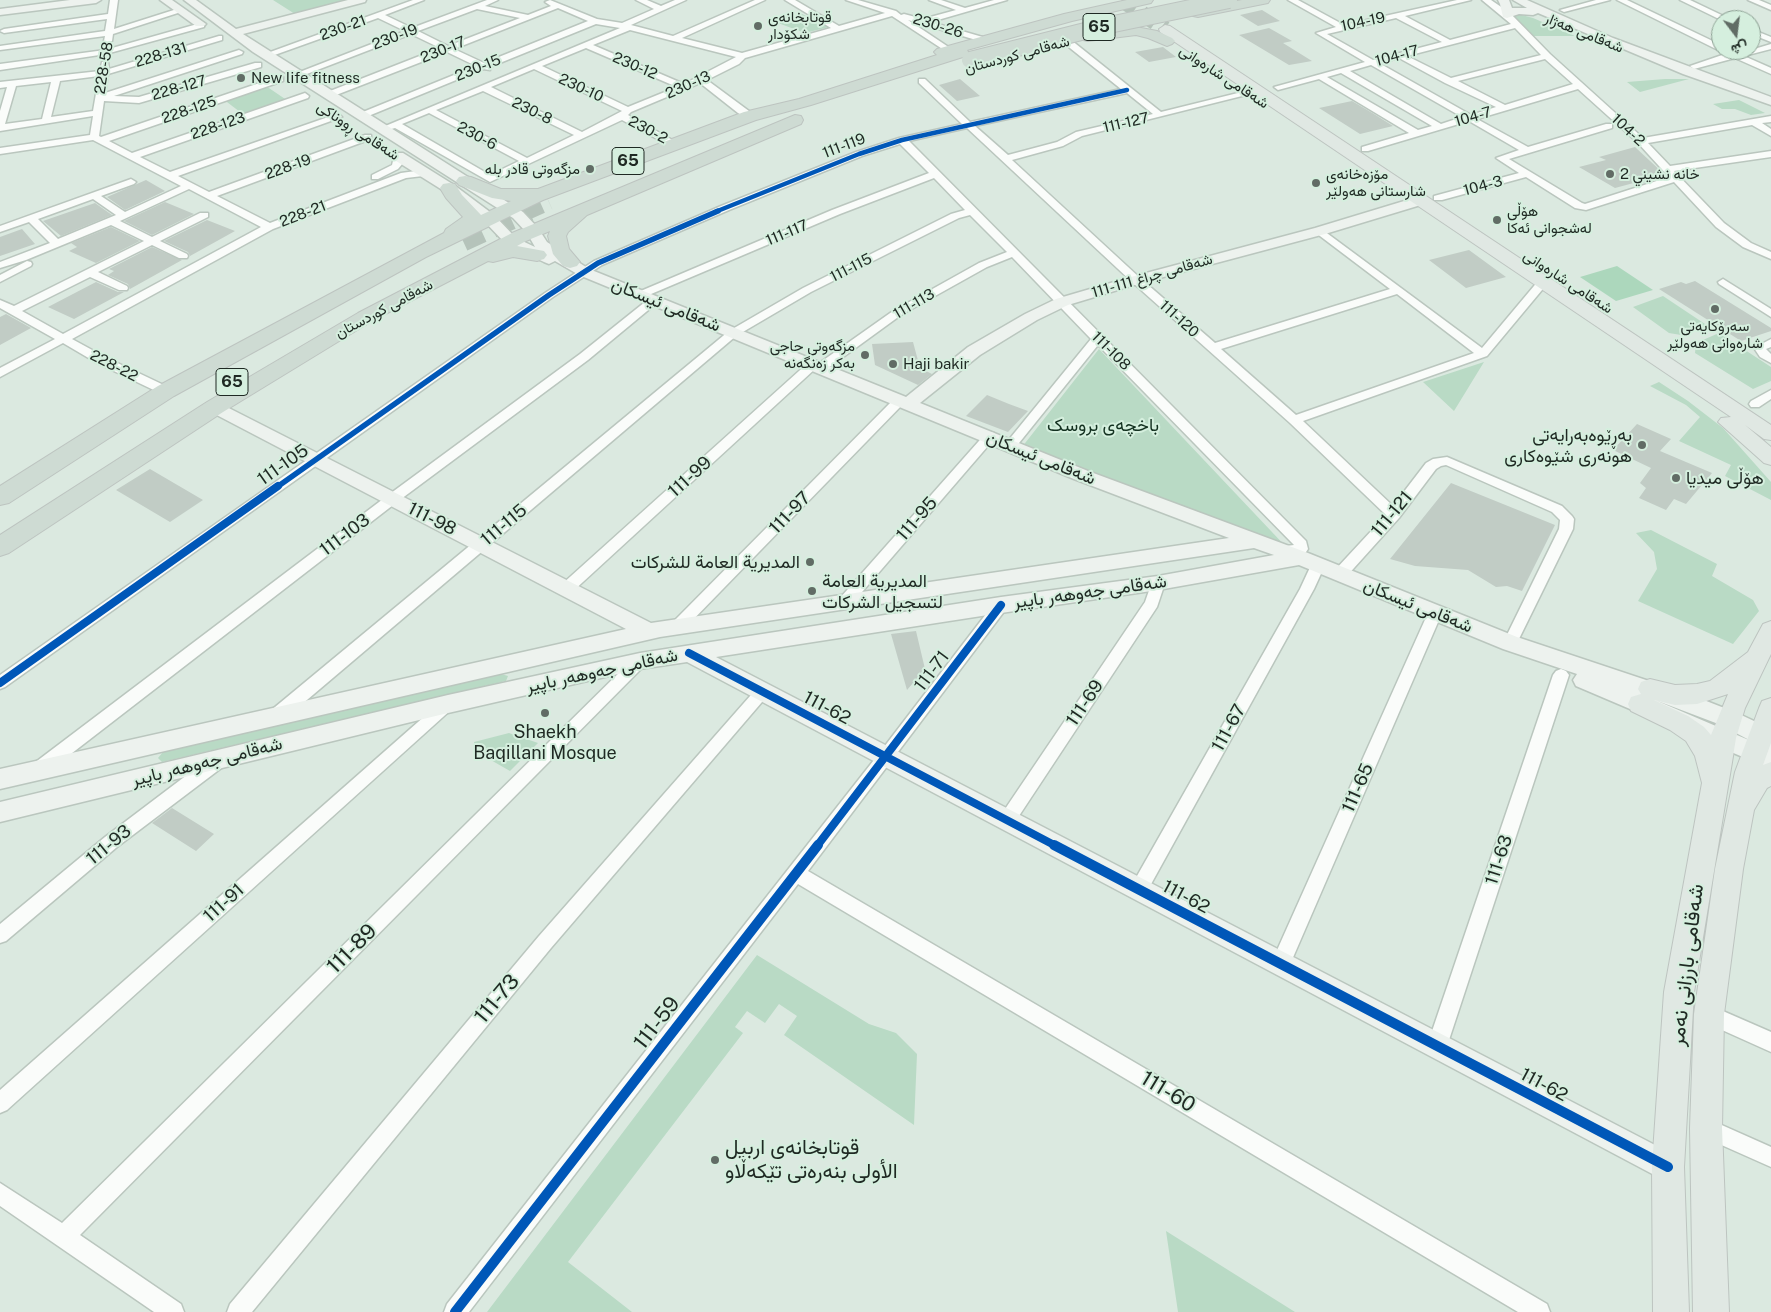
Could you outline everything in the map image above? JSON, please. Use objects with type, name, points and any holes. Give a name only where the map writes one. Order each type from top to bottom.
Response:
[{"type":"highway","name":"شەقامی کوردستان","points":[[0,497],[166,392],[419,253],[500,230],[522,220],[574,182],[750,116],[911,78],[983,40],[1069,17],[1106,2],[1146,0]]},
{"type":"highway","points":[[1088,37],[1136,31],[1152,34],[1180,23],[1177,13],[1170,7],[1155,0]]},
{"type":"highway","name":"شەقامی کوردستان","points":[[0,547],[215,406],[365,318],[463,266],[500,230],[522,220],[590,207],[795,120],[853,92],[889,68],[1229,0]]},
{"type":"highway","name":"شەقامی کوردستان","points":[[958,71],[1088,37],[1136,26],[1180,23],[1263,0]]},
{"type":"highway","points":[[1106,2],[1116,13],[1136,26]]},
{"type":"highway","name":"شەقامی کوردستان","points":[[959,54],[1084,23],[1180,23]]},
{"type":"highway","name":"شەقامی کوردستان","points":[[853,92],[940,76]]},
{"type":"highway","name":"شەقامی کوردستان","points":[[795,120],[737,138],[553,205],[805,102]]},
{"type":"highway","points":[[590,207],[557,216],[540,208],[538,203],[543,197],[591,175]]},
{"type":"highway","points":[[419,253],[472,219],[471,214],[456,198],[457,185],[515,196],[535,193],[574,182]]},
{"type":"highway","points":[[577,267],[560,250],[558,233],[569,221],[590,207]]},
{"type":"highway","points":[[419,253],[462,235],[470,235],[488,246],[487,250],[433,282]]},
{"type":"highway","name":"شەقامی کوردستان","points":[[0,511],[180,398],[467,244],[196,403],[10,524],[0,533]]},
{"type":"highway","points":[[463,266],[507,252],[537,255]]},
{"type":"main road","points":[[5,19],[53,3],[96,0]]},
{"type":"main road","name":"شەقامی ڕووناکی","points":[[165,0],[240,53],[261,57],[296,75],[317,100],[361,116],[457,185],[522,220]]},
{"type":"main road","name":"شەقامی ڕووناکی","points":[[189,0],[235,34],[261,57],[280,79],[317,100],[345,122],[423,173],[457,185],[500,230]]},
{"type":"main road","points":[[235,34],[361,0]]},
{"type":"main road","points":[[1504,0],[1507,15],[1517,10],[1533,12]]},
{"type":"main road","name":"شەقامی هەژار","points":[[1504,0],[1615,46],[1664,62]]},
{"type":"main road","name":"شەقامی هەژار","points":[[1518,0],[1664,62],[1771,101]]},
{"type":"main road","name":"شەقامی هەژار","points":[[1528,0],[1602,32],[1771,93]]},
{"type":"main road","name":"شەقامی هەژار","points":[[1543,0],[1676,59]]},
{"type":"main road","name":"شەقامی شارەوانی","points":[[1136,26],[1150,31],[1180,23],[1222,51]]},
{"type":"main road","name":"شەقامی شارەوانی","points":[[1180,23],[1250,94],[1330,146],[1387,178]]},
{"type":"main road","name":"شەقامی شارەوانی","points":[[1180,23],[1438,198],[1767,408]]},
{"type":"main road","name":"شەقامی شارەوانی","points":[[1180,23],[1419,201],[1771,434]]},
{"type":"main road","name":"شەقامی شارەوانی","points":[[1274,84],[1365,149]]},
{"type":"main road","name":"شەقامی چراغ 111-111","points":[[904,401],[974,351],[1031,317],[1062,302],[1136,280],[1320,231],[1419,201]]},
{"type":"main road","name":"شەقامی ئیسکان","points":[[522,220],[541,244],[577,267]]},
{"type":"main road","name":"شەقامی ئیسکان","points":[[500,230],[537,255],[577,267],[817,367],[1510,643],[1554,668],[1757,736]]},
{"type":"main road","points":[[1693,381],[1720,415],[1771,458]]},
{"type":"main road","name":"111-98","points":[[215,406],[648,631]]},
{"type":"main road","name":"شەقامی جەوهەر باپیر","points":[[0,779],[648,631],[1254,542]]},
{"type":"main road","name":"شەقامی جەوهەر باپیر","points":[[0,812],[448,704],[640,661],[807,634],[1158,583],[1300,558]]},
{"type":"main road","points":[[803,608],[807,634]]},
{"type":"main road","name":"شەقامی بارزانی نەمر","points":[[1711,1312],[1706,1128],[1709,1014],[1729,869],[1757,736],[1758,656],[1771,630]]},
{"type":"main road","name":"111-62","points":[[689,653],[1668,1167]]},
{"type":"main road","points":[[1645,697],[1697,694],[1718,688],[1758,656]]},
{"type":"main road","points":[[1645,697],[1695,734],[1702,742],[1708,756],[1715,784]]},
{"type":"main road","name":"شەقامی بارزانی نەمر","points":[[1671,1312],[1668,1167],[1679,992],[1715,784],[1757,736]]},
{"type":"main road","points":[[129,781],[138,749]]},
{"type":"street","name":"228-58","points":[[98,140],[97,113],[114,0]]},
{"type":"street","name":"230-21","points":[[261,57],[420,0]]},
{"type":"street","name":"230-19","points":[[296,75],[494,0]]},
{"type":"street","points":[[544,0],[595,21],[625,26],[742,56]]},
{"type":"street","points":[[640,0],[661,9]]},
{"type":"street","points":[[382,130],[586,45],[682,0]]},
{"type":"street","points":[[675,38],[761,0]]},
{"type":"street","points":[[789,0],[839,29]]},
{"type":"street","name":"230-26","points":[[850,0],[983,40]]},
{"type":"street","points":[[933,0],[964,10]]},
{"type":"street","points":[[925,22],[1003,0]]},
{"type":"street","points":[[1292,0],[1342,27]]},
{"type":"street","name":"104-19","points":[[1372,62],[1320,33],[1467,0]]},
{"type":"street","name":"104-2","points":[[1486,0],[1507,15],[1547,56],[1641,141],[1720,225],[1747,245],[1771,256]]},
{"type":"street","points":[[1564,10],[1606,0]]},
{"type":"street","points":[[1621,0],[1711,43]]},
{"type":"street","points":[[1684,0],[1711,12]]},
{"type":"street","points":[[1752,0],[1771,8]]},
{"type":"street","name":"230-17","points":[[317,100],[557,6]]},
{"type":"street","points":[[475,7],[528,17]]},
{"type":"street","points":[[112,16],[5,19],[0,46],[109,33],[180,11]]},
{"type":"street","points":[[893,13],[959,54]]},
{"type":"street","name":"230-13","points":[[395,124],[490,179],[625,113],[701,80],[736,62],[742,56],[893,13]]},
{"type":"street","points":[[378,15],[508,77]]},
{"type":"street","points":[[1396,15],[1448,42]]},
{"type":"street","name":"230-15","points":[[361,116],[482,65],[595,21]]},
{"type":"street","points":[[0,67],[106,52],[201,25]]},
{"type":"street","name":"104-17","points":[[1274,84],[1320,76],[1516,26]]},
{"type":"street","name":"228-131","points":[[0,86],[103,73],[218,38]]},
{"type":"street","points":[[1068,42],[1160,115]]},
{"type":"street","name":"230-12","points":[[586,45],[684,87]]},
{"type":"street","points":[[99,98],[240,53]]},
{"type":"street","points":[[1399,55],[1504,108]]},
{"type":"street","points":[[1448,81],[1547,56]]},
{"type":"street","name":"228-127","points":[[99,98],[139,100],[261,57]]},
{"type":"street","points":[[1694,66],[1716,60]]},
{"type":"street","points":[[1746,60],[1771,71]]},
{"type":"street","points":[[1372,62],[1528,151]]},
{"type":"street","name":"230-10","points":[[534,66],[625,113]]},
{"type":"street","points":[[1342,70],[1440,127]]},
{"type":"street","points":[[1320,76],[1417,134]]},
{"type":"street","points":[[46,121],[56,79]]},
{"type":"street","name":"228-125","points":[[0,151],[98,140],[232,108],[280,79]]},
{"type":"street","points":[[701,80],[750,116]]},
{"type":"street","name":"111-120","points":[[922,80],[1136,280],[1294,420],[1394,516]]},
{"type":"street","points":[[12,84],[0,127],[97,113]]},
{"type":"street","name":"104-7","points":[[1365,149],[1581,85]]},
{"type":"street","name":"230-8","points":[[483,87],[581,135]]},
{"type":"street","name":"111-119","points":[[577,267],[609,258],[725,208],[859,154],[902,140],[1128,90]]},
{"type":"street","name":"111-127","points":[[1005,159],[1060,144],[1079,134],[1250,94]]},
{"type":"street","name":"228-123","points":[[130,156],[232,108],[317,100]]},
{"type":"street","name":"230-6","points":[[429,110],[526,161]]},
{"type":"street","name":"230-2","points":[[625,113],[673,144]]},
{"type":"street","points":[[1641,141],[1771,119]]},
{"type":"street","points":[[169,176],[345,122]]},
{"type":"street","points":[[1753,122],[1771,133]]},
{"type":"street","points":[[1610,126],[1501,158],[1579,206],[1586,207],[1675,178]]},
{"type":"street","points":[[98,140],[269,227]]},
{"type":"street","name":"111-108","points":[[902,140],[1301,544],[1301,549],[1296,552],[1300,558]]},
{"type":"street","name":"228-19","points":[[209,196],[376,142]]},
{"type":"street","points":[[1667,169],[1771,154]]},
{"type":"street","name":"228-21","points":[[269,227],[272,221],[281,216],[388,171],[398,163],[399,157]]},
{"type":"street","name":"228-21","points":[[269,227],[404,175],[423,173]]},
{"type":"street","name":"111-117","points":[[647,297],[836,212],[936,174]]},
{"type":"street","name":"104-3","points":[[1438,198],[1527,174]]},
{"type":"street","points":[[0,229],[130,182]]},
{"type":"street","points":[[0,265],[112,222],[188,186]]},
{"type":"street","points":[[93,195],[124,216]]},
{"type":"street","name":"111-115","points":[[275,717],[734,333],[807,290],[955,216],[972,211]]},
{"type":"street","points":[[15,310],[204,215]]},
{"type":"street","points":[[31,218],[57,244]]},
{"type":"street","points":[[112,222],[183,256]]},
{"type":"street","points":[[0,373],[269,227]]},
{"type":"street","points":[[1320,231],[1482,354]]},
{"type":"street","points":[[0,279],[77,236]]},
{"type":"street","name":"111-113","points":[[817,367],[897,313],[984,266],[1014,253]]},
{"type":"street","name":"111-105","points":[[0,683],[549,295],[577,267]]},
{"type":"street","points":[[91,273],[123,288]]},
{"type":"street","points":[[1294,420],[1482,354],[1543,282]]},
{"type":"street","points":[[1723,282],[1771,314]]},
{"type":"street","points":[[1212,348],[1398,290]]},
{"type":"street","name":"111-103","points":[[37,770],[392,499],[584,357],[647,297]]},
{"type":"street","name":"228-22","points":[[0,302],[101,360],[166,392]]},
{"type":"street","points":[[1011,445],[1098,338]]},
{"type":"street","points":[[1771,342],[1760,348],[1764,355],[1771,359]]},
{"type":"street","name":"111-99","points":[[566,589],[817,367]]},
{"type":"street","name":"111-97","points":[[679,626],[904,401]]},
{"type":"street","name":"111-95","points":[[845,602],[990,436]]},
{"type":"street","name":"111-121","points":[[1340,574],[1394,516],[1431,466],[1438,462],[1448,461],[1557,509],[1567,520],[1566,529],[1510,643]]},
{"type":"street","name":"111-67","points":[[1139,889],[1307,589],[1300,558]]},
{"type":"street","name":"111-69","points":[[1007,820],[1152,604],[1158,583]]},
{"type":"street","name":"111-71","points":[[886,756],[1001,605]]},
{"type":"street","name":"111-65","points":[[1281,964],[1435,613]]},
{"type":"street","name":"111-89","points":[[63,1237],[640,661]]},
{"type":"street","name":"111-63","points":[[1437,1046],[1561,675]]},
{"type":"street","name":"111-73","points":[[238,1312],[539,949],[763,691]]},
{"type":"street","name":"111-91","points":[[0,1103],[448,704]]},
{"type":"street","name":"111-59","points":[[455,1312],[886,756]]},
{"type":"street","name":"111-93","points":[[0,935],[111,842],[220,759]]},
{"type":"street","name":"111-60","points":[[796,873],[1539,1312]]},
{"type":"street","points":[[1709,1014],[1771,1042]]},
{"type":"street","points":[[1706,1128],[1771,1157]]},
{"type":"street","points":[[0,1193],[173,1312]]},
{"type":"green space","points":[[273,0],[348,0],[295,14]]},
{"type":"green space","points":[[800,13],[829,27],[805,33],[778,23]]},
{"type":"green space","points":[[1518,14],[1533,18],[1575,36],[1531,36],[1514,17]]},
{"type":"green space","points":[[1689,79],[1640,92],[1627,82]]},
{"type":"green space","points":[[266,86],[288,101],[244,115],[223,99]]},
{"type":"green space","points":[[1739,100],[1765,113],[1751,115],[1735,109],[1722,109],[1713,104]]},
{"type":"green space","points":[[1617,266],[1653,290],[1616,301],[1580,277]]},
{"type":"green space","points":[[1663,296],[1708,326],[1681,335],[1669,333],[1633,307]]},
{"type":"green space","points":[[1719,333],[1771,367],[1771,381],[1753,389],[1695,353],[1696,343]]},
{"type":"green space","name":"باخچەی بروسک","points":[[1099,349],[1289,550],[1022,447]]},
{"type":"green space","points":[[1484,362],[1454,411],[1423,382]]},
{"type":"green space","points":[[1659,382],[1723,428],[1771,482],[1771,500],[1725,476],[1731,465],[1679,441],[1700,417],[1686,405],[1650,386]]},
{"type":"green space","points":[[1651,530],[1717,564],[1712,576],[1753,600],[1759,611],[1733,644],[1638,601],[1657,569],[1654,552],[1636,533]]},
{"type":"green space","points":[[501,674],[508,676],[506,681],[162,762],[158,758],[163,752]]},
{"type":"green space","points":[[509,733],[538,743],[510,771],[475,751],[474,742]]},
{"type":"green space","points":[[757,955],[869,1024],[896,1033],[917,1054],[914,1125],[784,1035],[797,1016],[779,1004],[765,1023],[747,1011],[735,1027],[743,1033],[568,1262],[632,1312],[487,1312]]},
{"type":"green space","points":[[1166,1231],[1295,1312],[1178,1312]]},
{"type":"building","points":[[1262,10],[1280,21],[1258,26],[1240,15]]},
{"type":"building","points":[[1269,28],[1292,41],[1283,43],[1312,61],[1289,65],[1239,35]]},
{"type":"building","points":[[1163,47],[1176,57],[1149,62],[1135,52]]},
{"type":"building","points":[[960,79],[980,96],[957,101],[939,85]]},
{"type":"building","points":[[1352,101],[1393,126],[1360,134],[1319,108]]},
{"type":"building","points":[[1635,147],[1664,174],[1643,183],[1641,181],[1615,188],[1579,167],[1606,160],[1599,157]]},
{"type":"building","points":[[146,180],[165,191],[125,210],[107,197]]},
{"type":"building","points":[[165,202],[194,214],[152,235],[124,221]]},
{"type":"building","points":[[95,203],[112,215],[61,236],[43,221]]},
{"type":"building","points":[[207,220],[235,231],[190,256],[188,252],[164,241]]},
{"type":"building","points":[[111,227],[140,241],[96,263],[69,251],[77,247],[71,243]]},
{"type":"building","points":[[22,229],[35,244],[0,256],[0,237]]},
{"type":"building","points":[[152,247],[182,260],[130,289],[128,284],[108,275],[114,271],[109,269]]},
{"type":"building","points":[[1469,250],[1506,277],[1466,288],[1429,260]]},
{"type":"building","name":"سەرۆکایەتی شارەوانی هەولێر","points":[[1695,281],[1771,328],[1771,331],[1741,341],[1659,289],[1681,282],[1686,284]]},
{"type":"building","points":[[96,282],[118,292],[124,292],[74,319],[48,307]]},
{"type":"building","points":[[6,314],[31,328],[0,345],[0,317]]},
{"type":"building","name":"Haji bakir","points":[[913,342],[920,368],[932,374],[918,385],[875,365],[872,344]]},
{"type":"building","points":[[987,395],[1028,411],[1008,432],[966,416]]},
{"type":"building","name":"هۆڵی میدیا","points":[[1637,424],[1671,439],[1660,451],[1712,473],[1686,504],[1674,499],[1666,510],[1639,498],[1646,488],[1640,483],[1651,468],[1613,450]]},
{"type":"building","points":[[150,469],[203,500],[170,522],[116,490]]},
{"type":"building","points":[[1451,483],[1555,525],[1522,591],[1507,586],[1496,587],[1468,570],[1415,566],[1390,559]]},
{"type":"building","points":[[916,631],[925,669],[907,690],[891,634]]},
{"type":"building","points":[[172,808],[214,834],[196,851],[152,823]]},
{"type":"tunnel","points":[[1122,0],[1165,29]]},
{"type":"tunnel","points":[[527,212],[549,202]]},
{"type":"tunnel","points":[[463,241],[529,211]]},
{"type":"cycle path","points":[[0,683],[549,295],[598,263],[725,208],[859,154],[902,140],[1127,90]]},
{"type":"cycle path","points":[[455,1312],[887,756],[1001,605]]},
{"type":"cycle path","points":[[689,653],[1668,1167]]},
{"type":"place","name":"قوتابخانەی شكۆدار","points":[[758,26]]},
{"type":"place","name":"New life fitness","points":[[241,78]]},
{"type":"place","name":"مزگەوتی قادر بلە","points":[[590,169]]},
{"type":"place","name":"خانه نشيني 2","points":[[1610,174]]},
{"type":"place","name":"مۆزەخانەی شارستانی هەولێر","points":[[1316,183]]},
{"type":"place","name":"هۆڵی لەشجوانی ئەکا","points":[[1497,220]]},
{"type":"place","name":"سەرۆکایەتی شارەوانی هەولێر","points":[[1715,309]]},
{"type":"place","name":"مزگەوتی حاجی بەکر زەنگەنە","points":[[865,355]]},
{"type":"place","name":"Haji bakir","points":[[893,364]]},
{"type":"place","name":"بەڕێوەبەرایەتی هونەری شێوەکاری","points":[[1642,445]]},
{"type":"place","name":"هۆڵی میدیا","points":[[1676,478]]},
{"type":"place","name":"المديرية العامة للشركات","points":[[810,562]]},
{"type":"place","name":"المديرية العامة لتسجيل الشركات","points":[[812,591]]},
{"type":"place","name":"Shaekh Baqillani Mosque","points":[[545,713]]},
{"type":"place","name":"قوتابخانەى اربيل الأولى بنەرەتی تێکەڵاو","points":[[715,1160]]}]
